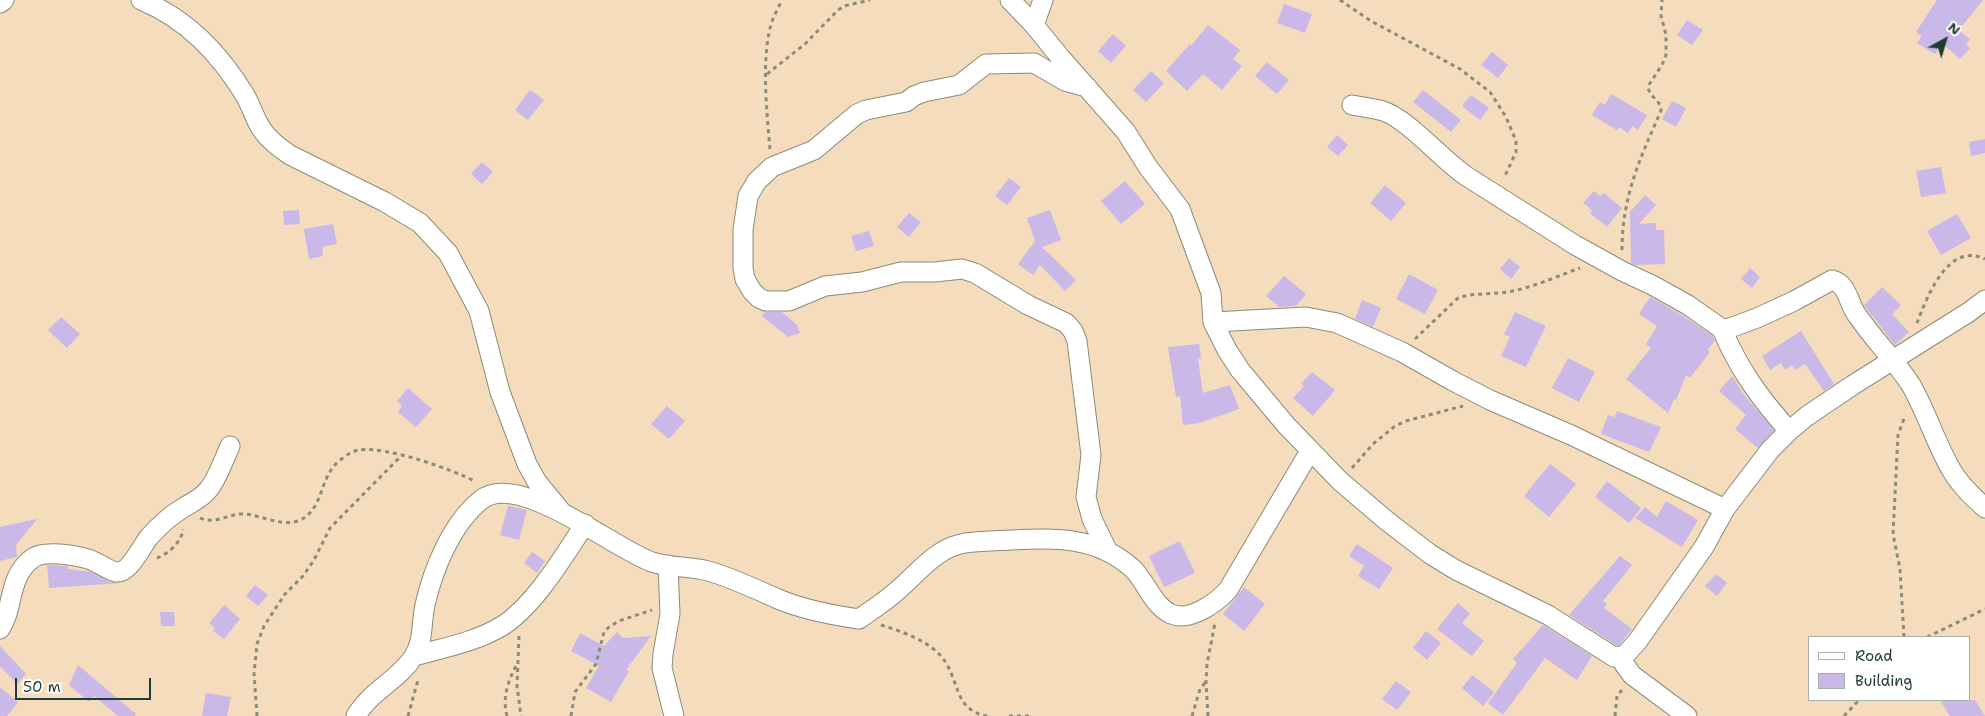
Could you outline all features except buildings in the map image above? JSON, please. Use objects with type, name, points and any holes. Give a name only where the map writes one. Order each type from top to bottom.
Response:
[{"type":"street","points":[[0,3],[4,0]]},
{"type":"street","points":[[141,0],[172,16],[193,30],[232,76],[252,106],[257,122],[264,133],[276,145],[290,155],[385,202],[420,223],[448,253],[479,311],[500,392],[527,464],[537,482],[562,513]]},
{"type":"street","points":[[1010,0],[1029,13],[1087,87],[1126,132],[1148,166],[1180,209],[1211,293],[1213,322],[1227,350],[1240,370],[1286,426],[1340,481],[1430,554],[1456,570],[1548,615],[1609,655],[1620,657],[1625,655],[1647,628],[1704,547],[1725,509],[1770,450],[1789,431],[1807,416],[1985,300]]},
{"type":"street","points":[[1029,13],[1042,0]]},
{"type":"street","points":[[1087,87],[1065,81],[1034,63],[986,64],[959,85],[924,92],[906,102],[866,110],[857,114],[814,150],[772,168],[757,181],[748,196],[743,230],[743,268],[752,291],[759,298],[766,301],[789,301],[825,286],[862,282],[901,272],[968,270],[990,281],[1028,305],[1058,319],[1073,330],[1077,341],[1091,455],[1086,497],[1092,519],[1108,552]]},
{"type":"street","points":[[1352,105],[1384,112],[1403,122],[1455,168],[1494,194],[1602,261],[1660,289],[1722,329],[1731,351],[1750,385],[1789,431]]},
{"type":"street","points":[[1722,329],[1730,328],[1764,315],[1832,280],[1838,282],[1843,286],[1855,312],[1893,359],[1920,401],[1953,473],[1985,508]]},
{"type":"street","points":[[1213,322],[1306,317],[1336,322],[1402,352],[1453,382],[1490,400],[1571,435],[1725,509]]},
{"type":"street","points":[[0,629],[16,578],[22,566],[35,556],[50,553],[84,558],[116,572],[122,571],[128,567],[148,539],[162,524],[183,508],[198,500],[209,489],[230,446]]},
{"type":"street","points":[[421,654],[425,606],[444,549],[471,510],[482,499],[496,492],[529,499],[562,513],[585,524],[632,554],[653,562],[706,570],[739,581],[815,612],[859,619],[898,590],[937,554],[948,548],[965,543],[1063,539],[1078,541],[1108,552],[1134,569],[1150,593],[1172,614],[1191,614],[1204,609],[1220,598],[1233,582],[1310,451]]},
{"type":"street","points":[[356,716],[369,700],[421,654],[482,636],[503,626],[523,608],[550,576],[585,524]]},
{"type":"street","points":[[668,565],[671,598],[662,668],[674,716]]},
{"type":"street","points":[[1620,657],[1632,675],[1687,716]]},
{"type":"path","points":[[772,168],[766,47],[769,30],[782,0]]},
{"type":"path","points":[[766,74],[799,49],[838,10],[844,6],[870,0]]},
{"type":"path","points":[[1340,0],[1371,21],[1460,69],[1490,92],[1506,117],[1516,142],[1516,152],[1511,166],[1494,194]]},
{"type":"path","points":[[1622,271],[1622,240],[1634,174],[1661,111],[1661,104],[1650,94],[1648,86],[1662,65],[1666,55],[1666,34],[1661,16],[1662,0]]},
{"type":"path","points":[[1916,325],[1933,286],[1944,270],[1964,257],[1977,255],[1985,259]]},
{"type":"path","points":[[1402,352],[1458,298],[1466,295],[1516,291],[1602,261]]},
{"type":"path","points":[[1340,481],[1373,444],[1395,426],[1406,421],[1490,400]]},
{"type":"path","points":[[1904,636],[1900,569],[1893,534],[1898,435],[1906,413]]},
{"type":"path","points":[[193,517],[213,521],[235,514],[246,514],[282,522],[298,521],[310,515],[333,466],[357,450],[374,449],[402,456],[468,477],[496,492]]},
{"type":"path","points":[[257,716],[254,673],[258,644],[264,626],[286,594],[303,576],[314,560],[330,528],[402,456]]},
{"type":"path","points":[[128,567],[161,557],[168,552],[180,539],[185,524]]},
{"type":"path","points":[[571,716],[575,692],[596,664],[604,632],[609,626],[653,609],[671,598]]},
{"type":"path","points":[[1208,716],[1207,664],[1220,598]]},
{"type":"path","points":[[520,716],[517,686],[523,608]]},
{"type":"path","points":[[1929,636],[1985,609]]},
{"type":"path","points":[[859,619],[891,629],[928,646],[940,656],[948,667],[966,708],[978,715],[988,716]]},
{"type":"path","points":[[408,716],[420,674],[421,654]]},
{"type":"path","points":[[506,716],[505,696],[518,662]]},
{"type":"path","points":[[1615,716],[1617,696],[1632,675]]},
{"type":"path","points":[[1192,716],[1200,689],[1206,682]]},
{"type":"path","points":[[1844,716],[1859,701]]},
{"type":"path","points":[[1009,716],[1032,716]]}]
